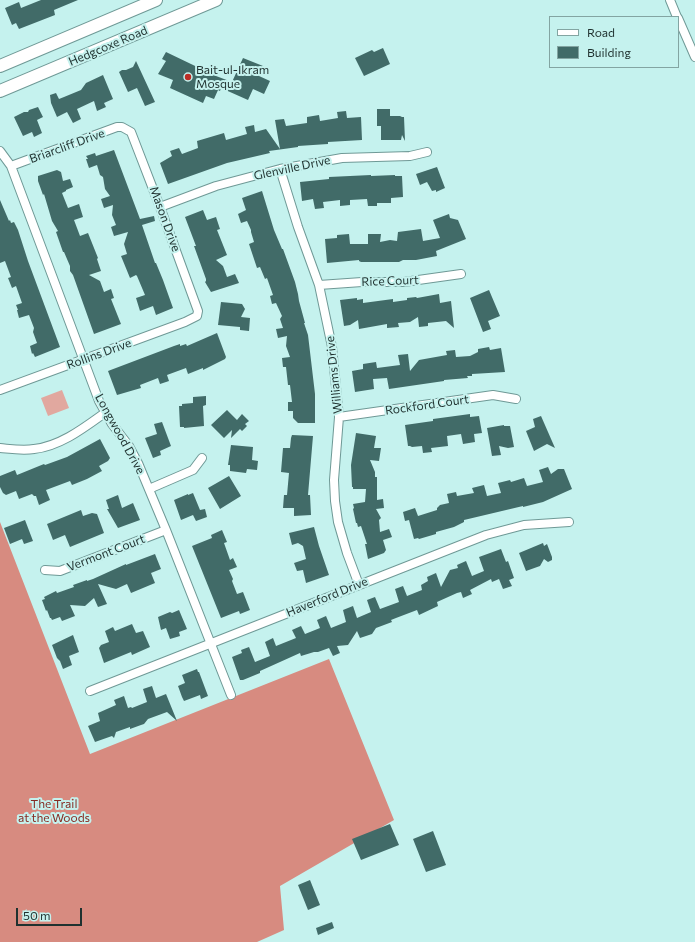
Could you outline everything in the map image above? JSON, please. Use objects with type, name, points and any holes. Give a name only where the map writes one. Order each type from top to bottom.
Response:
[{"type":"main road","name":"Hedgcoxe Road","points":[[0,66],[156,0]]},
{"type":"main road","name":"Hedgcoxe Road","points":[[0,91],[216,0]]},
{"type":"street","points":[[670,0],[677,16]]},
{"type":"street","points":[[679,20],[695,57]]},
{"type":"street","name":"Briarcliff Drive","points":[[11,166],[118,127],[122,127]]},
{"type":"street","name":"Mason Drive","points":[[122,127],[131,132],[134,136],[197,306],[197,316]]},
{"type":"street","name":"Longwood Drive","points":[[0,151],[11,166],[99,401],[129,446],[149,489],[231,695]]},
{"type":"street","name":"Glenville Drive","points":[[160,207],[216,186],[280,168],[342,158],[410,156],[428,152]]},
{"type":"street","name":"Williams Drive","points":[[280,168],[298,227],[320,285],[332,347],[339,417],[334,480],[336,508],[345,547],[359,585]]},
{"type":"street","name":"Rice Court","points":[[320,285],[362,282],[404,282],[461,274]]},
{"type":"street","name":"Rollins Drive","points":[[0,390],[185,322],[197,316]]},
{"type":"street","name":"Rockford Court","points":[[339,417],[493,395],[516,399]]},
{"type":"street","points":[[0,448],[33,450],[44,447],[82,429],[106,412]]},
{"type":"street","points":[[149,489],[193,470],[202,458]]},
{"type":"street","name":"Haverford Drive","points":[[90,691],[486,535],[524,525],[569,522]]},
{"type":"street","name":"Vermont Court","points":[[45,570],[60,571],[166,530]]},
{"type":"shaded area","points":[[62,390],[69,408],[48,416],[41,398]]},
{"type":"green space","name":"The Trail at the Woods","points":[[0,522],[90,754],[329,659],[394,820],[280,886],[284,930],[257,942],[0,942]]},
{"type":"building","points":[[41,0],[78,0],[54,10],[55,15],[19,29],[16,23],[12,25],[5,8],[19,2],[21,8]]},
{"type":"building","points":[[383,48],[390,64],[364,76],[355,58],[372,50],[374,52]]},
{"type":"building","points":[[166,52],[232,82],[243,58],[263,66],[259,76],[270,81],[264,94],[253,89],[248,100],[221,88],[220,91],[218,90],[214,99],[206,96],[203,103],[170,88],[173,80],[158,74],[166,61],[162,59]]},
{"type":"building","points":[[136,61],[155,102],[145,106],[137,88],[128,92],[119,72],[133,67]]},
{"type":"building","points":[[103,75],[113,99],[104,103],[106,107],[97,111],[94,101],[77,109],[81,119],[73,123],[67,112],[57,117],[51,103],[50,95],[56,93],[59,99],[81,90],[86,83]]},
{"type":"building","points":[[38,107],[43,117],[37,120],[42,133],[34,137],[32,132],[23,136],[14,117]]},
{"type":"building","points":[[377,109],[390,109],[390,116],[404,117],[405,141],[402,135],[401,140],[381,140],[381,126],[377,126]]},
{"type":"building","points":[[346,111],[347,118],[361,117],[362,140],[328,142],[328,144],[298,146],[269,151],[270,153],[227,163],[168,184],[160,163],[172,156],[170,151],[179,148],[182,154],[198,148],[197,141],[224,133],[226,140],[247,134],[245,127],[254,125],[255,132],[266,129],[280,149],[275,120],[284,119],[286,126],[307,123],[307,117],[319,115],[320,121],[338,118],[337,112]]},
{"type":"building","points":[[114,150],[140,219],[154,216],[155,221],[142,225],[173,308],[156,315],[153,306],[140,311],[136,298],[145,295],[137,276],[136,275],[130,278],[121,256],[127,254],[124,244],[128,232],[114,236],[111,227],[116,225],[112,215],[113,205],[104,208],[101,199],[110,196],[105,189],[103,177],[100,175],[97,165],[89,168],[86,159],[88,159],[86,156],[95,153],[96,156]]},
{"type":"building","points":[[437,167],[445,188],[436,192],[436,190],[432,191],[427,182],[420,185],[416,174]]},
{"type":"building","points":[[57,170],[61,172],[63,181],[70,179],[73,187],[62,193],[68,208],[79,204],[83,217],[74,220],[80,236],[88,233],[98,258],[101,271],[89,275],[100,281],[104,292],[111,289],[114,298],[111,299],[121,324],[94,334],[73,275],[70,271],[70,266],[56,232],[58,231],[52,221],[44,194],[43,195],[38,181],[38,176]]},
{"type":"building","points":[[371,175],[402,176],[403,197],[391,198],[391,203],[377,203],[377,206],[368,206],[367,199],[350,200],[350,205],[340,206],[340,200],[323,202],[324,208],[315,209],[313,199],[302,201],[300,182],[329,179],[329,177]]},
{"type":"building","points":[[262,191],[274,230],[283,249],[295,282],[308,335],[315,394],[315,423],[298,423],[293,418],[293,411],[288,411],[288,402],[292,402],[286,367],[283,367],[282,358],[290,357],[286,346],[287,336],[278,338],[276,329],[283,328],[280,319],[282,316],[276,303],[272,304],[270,296],[273,295],[267,278],[265,279],[260,267],[257,268],[249,244],[254,242],[251,230],[247,221],[241,223],[238,214],[246,210],[242,198]]},
{"type":"building","points":[[0,200],[9,221],[10,220],[11,223],[14,222],[18,230],[60,347],[35,357],[33,353],[32,354],[30,346],[37,343],[33,332],[34,328],[29,315],[19,318],[16,305],[22,303],[16,286],[12,288],[8,278],[11,277],[5,261],[0,263]]},
{"type":"building","points":[[203,210],[207,220],[216,217],[220,229],[217,230],[227,255],[216,260],[223,266],[227,277],[235,274],[239,283],[211,292],[205,282],[206,279],[194,246],[196,246],[185,217]]},
{"type":"building","points":[[449,214],[450,218],[458,220],[466,239],[436,251],[437,256],[416,260],[403,260],[399,262],[361,262],[359,260],[327,263],[325,239],[337,238],[337,235],[349,234],[350,244],[368,244],[368,234],[381,234],[380,242],[390,240],[397,241],[398,232],[421,229],[423,241],[440,238],[433,220]]},
{"type":"building","points":[[489,290],[500,316],[488,321],[491,329],[483,332],[470,298]]},
{"type":"building","points":[[439,294],[440,303],[451,301],[454,328],[446,321],[428,323],[428,326],[419,327],[418,317],[410,322],[398,323],[399,327],[387,328],[387,324],[359,329],[358,320],[350,325],[344,326],[340,300],[357,298],[357,300],[363,299],[363,303],[393,299],[393,302],[407,300],[407,298],[417,298]]},
{"type":"building","points":[[221,302],[242,304],[245,309],[241,317],[250,318],[249,331],[240,330],[240,327],[218,325]]},
{"type":"building","points":[[217,333],[226,357],[225,359],[203,370],[203,368],[188,374],[186,368],[167,375],[169,381],[160,384],[158,378],[140,385],[141,388],[117,395],[108,371],[180,344],[180,346],[186,344],[187,346]]},
{"type":"building","points":[[489,347],[490,350],[501,348],[505,372],[472,374],[472,376],[467,376],[468,378],[444,380],[389,389],[387,378],[373,379],[374,389],[355,392],[352,371],[363,369],[363,364],[376,362],[377,368],[400,365],[398,355],[408,354],[410,371],[419,360],[447,355],[446,351],[455,350],[456,357],[470,356],[478,352],[478,349]]},
{"type":"building","points":[[206,396],[206,405],[203,406],[204,426],[180,427],[179,406],[182,406],[182,404],[193,403],[193,397]]},
{"type":"building","points":[[227,410],[237,420],[242,414],[249,421],[245,424],[247,426],[242,431],[240,429],[231,438],[232,430],[224,438],[211,425]]},
{"type":"building","points":[[470,414],[470,417],[479,416],[482,433],[474,434],[475,442],[463,444],[461,434],[447,436],[448,446],[431,448],[432,452],[423,453],[422,446],[408,446],[405,425],[433,421],[433,419]]},
{"type":"building","points":[[541,416],[555,448],[547,444],[534,451],[526,431],[535,427],[533,419]]},
{"type":"building","points":[[162,422],[171,446],[160,451],[161,455],[153,458],[145,438],[157,434],[154,424]]},
{"type":"building","points":[[504,425],[510,426],[514,447],[508,448],[499,446],[501,455],[492,456],[487,428]]},
{"type":"building","points":[[356,433],[376,436],[374,448],[381,448],[379,461],[370,460],[375,472],[375,477],[377,477],[377,500],[383,499],[384,508],[376,509],[381,518],[379,520],[380,532],[389,529],[392,537],[383,540],[386,550],[384,553],[368,559],[365,544],[367,544],[361,526],[358,527],[356,523],[353,509],[353,504],[365,502],[366,489],[353,489],[352,487],[351,465]]},
{"type":"building","points":[[292,435],[313,436],[308,495],[310,495],[311,515],[294,516],[294,508],[283,508],[284,495],[287,495],[289,473],[281,472],[283,448],[290,448]]},
{"type":"building","points":[[100,439],[110,458],[108,461],[99,466],[102,471],[72,485],[70,481],[46,490],[50,500],[39,505],[36,496],[32,494],[19,499],[16,491],[6,495],[3,493],[0,487],[0,476],[15,470],[17,475],[44,464],[45,465],[67,457]]},
{"type":"building","points":[[231,445],[253,447],[252,460],[258,461],[257,470],[247,469],[246,473],[230,471],[230,465],[228,465]]},
{"type":"building","points":[[548,467],[551,474],[558,469],[564,469],[572,489],[543,502],[464,520],[464,522],[454,527],[419,539],[414,539],[409,520],[405,521],[403,512],[415,508],[418,516],[437,510],[440,505],[449,503],[447,494],[456,492],[457,496],[474,493],[472,488],[484,485],[487,496],[501,493],[498,483],[510,480],[511,482],[524,478],[527,486],[543,482],[539,470]]},
{"type":"building","points":[[229,476],[241,496],[220,509],[208,488]]},
{"type":"building","points":[[193,493],[200,510],[205,509],[207,517],[196,521],[193,515],[181,520],[174,500]]},
{"type":"building","points":[[118,495],[122,508],[133,503],[140,520],[118,528],[107,509],[109,509],[106,500]]},
{"type":"building","points":[[81,510],[83,516],[92,513],[97,514],[104,533],[70,547],[65,535],[53,540],[47,524]]},
{"type":"building","points":[[25,520],[33,541],[24,544],[22,539],[10,544],[4,528]]},
{"type":"building","points":[[314,527],[329,575],[306,583],[303,570],[297,571],[294,563],[306,559],[303,546],[298,543],[292,545],[289,533]]},
{"type":"building","points":[[222,530],[227,542],[224,543],[230,560],[233,558],[237,567],[229,570],[233,579],[232,581],[237,594],[243,592],[250,610],[240,614],[239,611],[221,618],[192,546],[212,538],[211,535]]},
{"type":"building","points":[[543,543],[544,546],[547,544],[552,560],[548,562],[544,559],[540,566],[526,571],[519,553]]},
{"type":"building","points":[[501,549],[506,562],[508,561],[514,578],[509,580],[512,586],[503,589],[499,579],[492,582],[491,579],[470,590],[472,594],[463,598],[461,592],[457,593],[437,602],[438,606],[419,615],[417,610],[391,620],[392,622],[376,628],[372,634],[360,638],[357,631],[348,645],[337,646],[340,653],[333,656],[329,648],[301,656],[300,653],[260,671],[260,673],[240,680],[232,657],[242,653],[241,650],[249,647],[255,662],[270,656],[265,642],[273,638],[276,646],[296,638],[292,630],[301,626],[305,634],[320,628],[317,620],[326,616],[331,628],[346,622],[343,610],[353,606],[357,618],[371,612],[367,600],[375,597],[380,609],[399,602],[395,589],[403,586],[407,596],[422,590],[421,585],[428,581],[427,577],[436,573],[441,587],[450,570],[458,568],[457,565],[466,561],[472,576],[484,571],[479,557]]},
{"type":"building","points":[[155,554],[161,569],[151,573],[155,583],[131,593],[127,584],[116,589],[98,584],[107,604],[98,607],[94,598],[85,606],[70,605],[75,616],[62,621],[60,617],[52,620],[47,610],[46,611],[42,600],[45,599],[44,597],[56,591],[57,593],[74,587],[73,585],[93,579],[126,564]]},
{"type":"building","points":[[179,610],[187,629],[179,632],[180,636],[170,639],[166,628],[161,630],[158,617]]},
{"type":"building","points":[[132,624],[136,633],[143,631],[150,647],[132,655],[131,652],[104,663],[99,648],[101,645],[109,642],[105,631],[113,627],[115,631]]},
{"type":"building","points":[[73,635],[79,652],[69,656],[72,665],[63,669],[52,645]]},
{"type":"building","points":[[197,669],[208,696],[201,699],[200,695],[184,701],[178,686],[185,683],[182,675]]},
{"type":"building","points":[[152,686],[156,698],[166,694],[177,721],[167,712],[148,719],[144,724],[116,732],[114,738],[112,736],[95,742],[88,726],[100,721],[98,713],[116,705],[114,700],[124,696],[128,708],[132,708],[147,702],[143,689]]},
{"type":"building","points":[[390,824],[399,845],[361,860],[352,839]]},
{"type":"building","points":[[433,831],[446,865],[426,872],[413,839]]},
{"type":"building","points":[[310,880],[320,905],[308,910],[298,885]]},
{"type":"building","points":[[332,922],[334,928],[318,935],[316,928]]},
{"type":"place","name":"Bait-ul-Ikram Mosque","points":[[188,77]]}]
